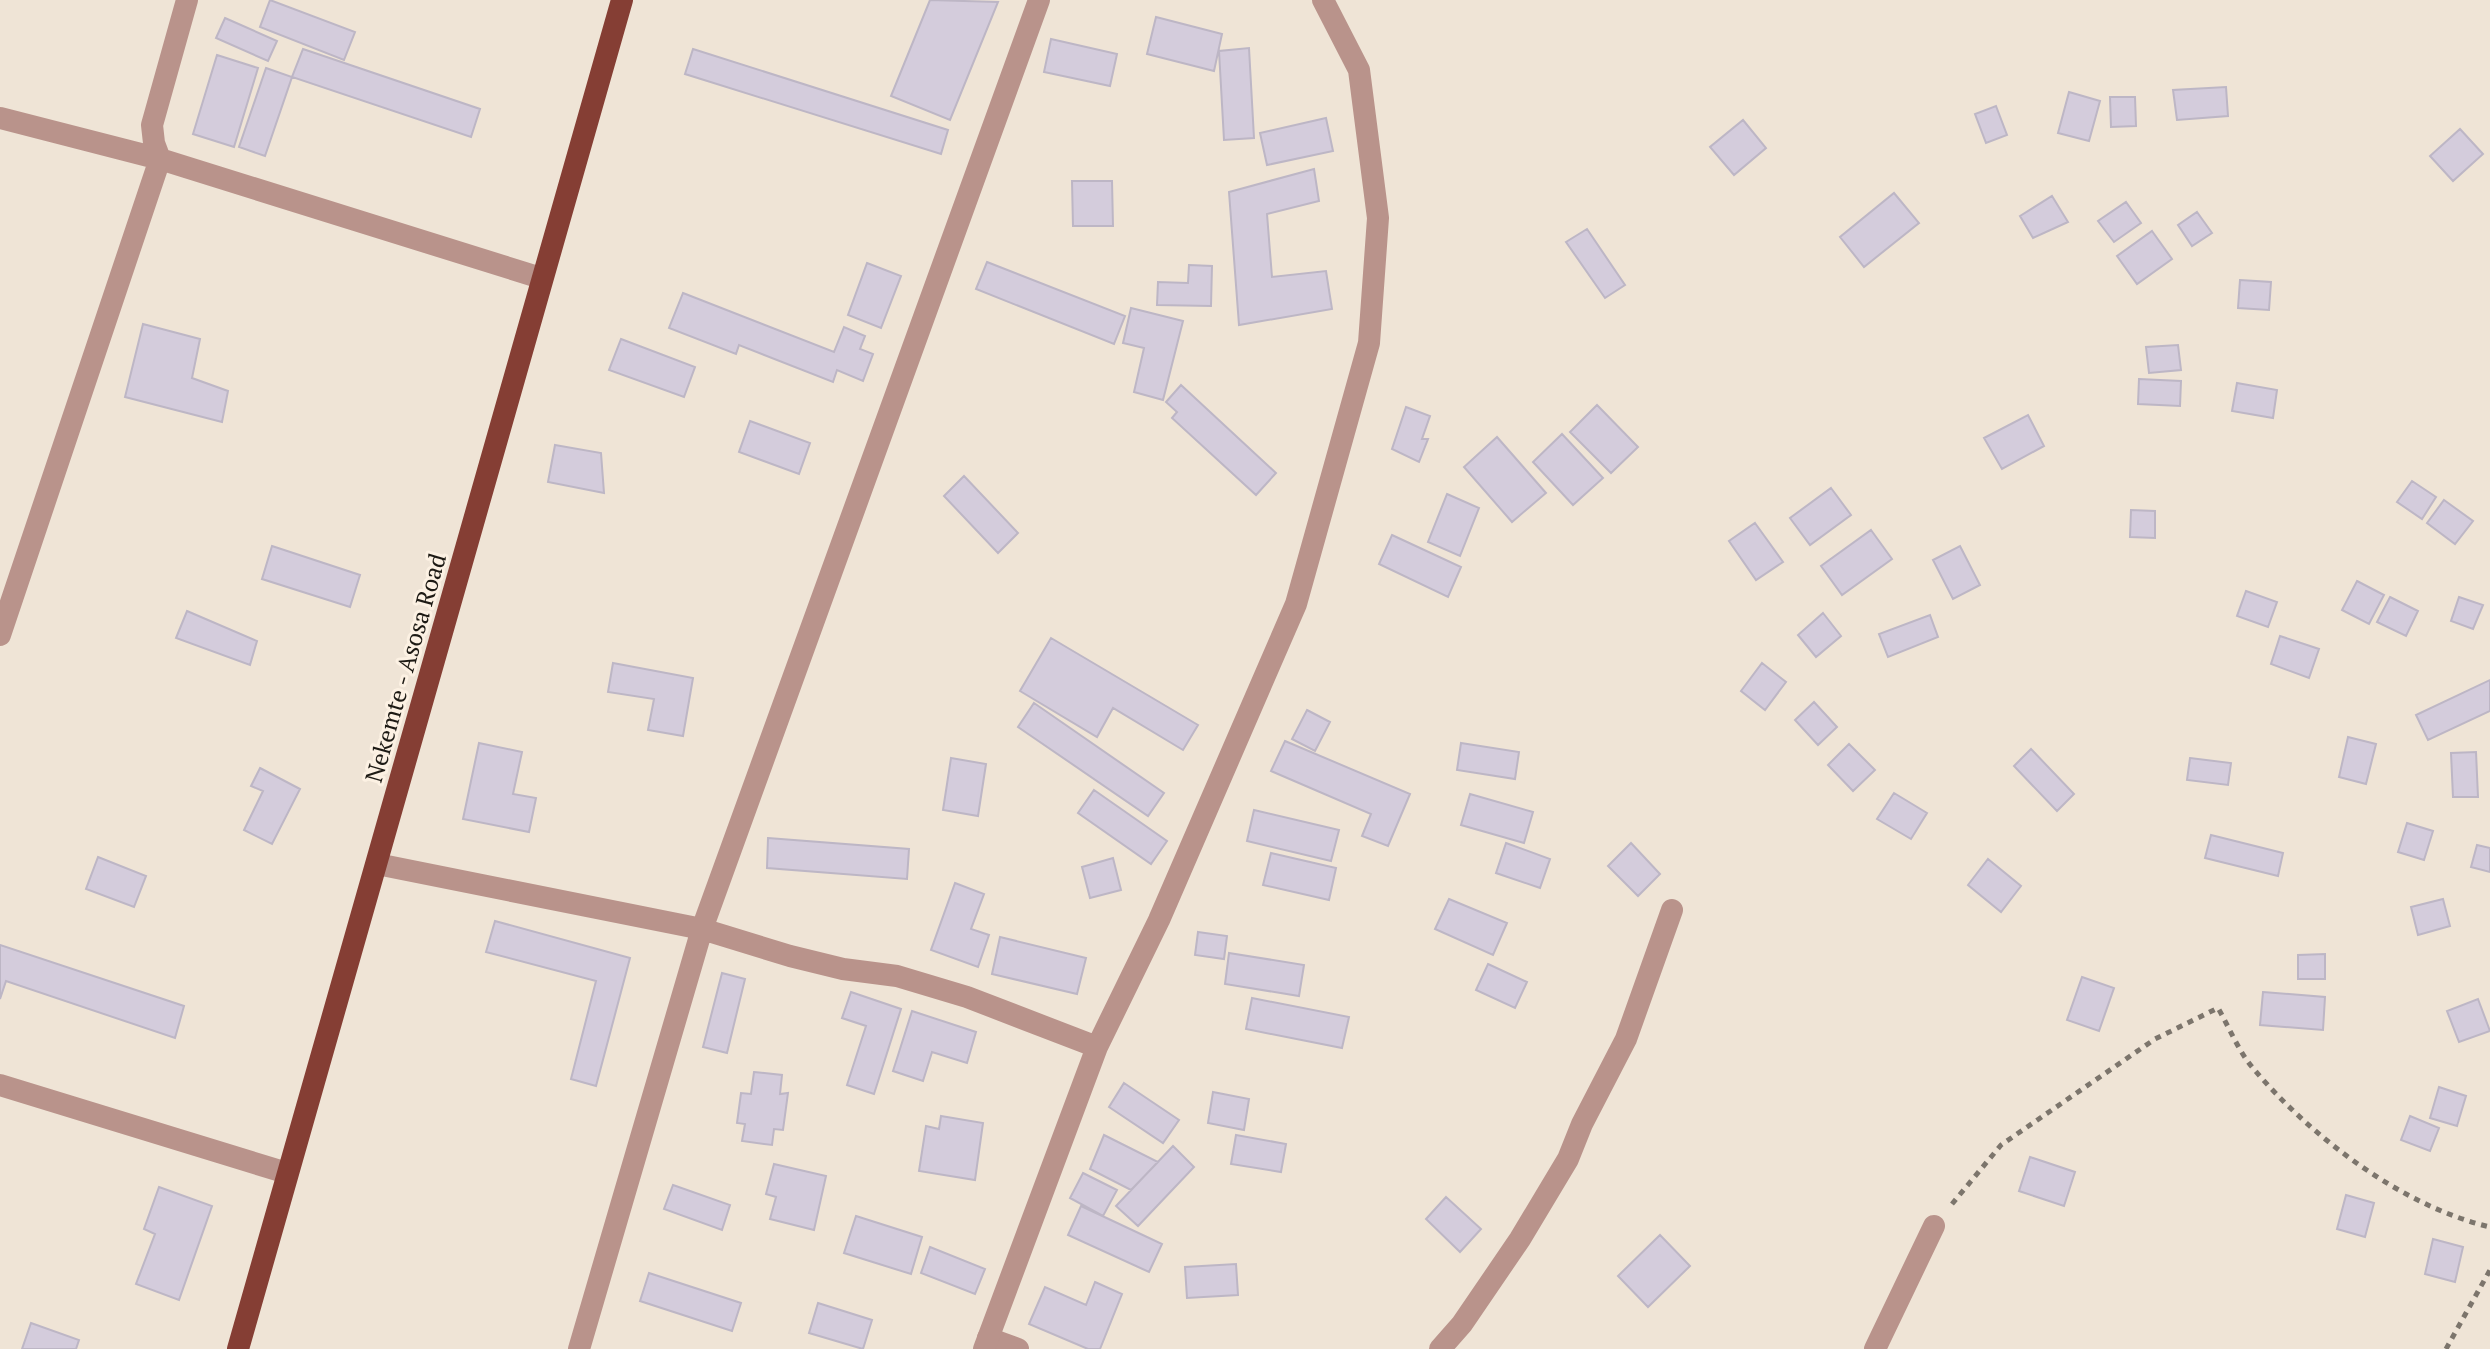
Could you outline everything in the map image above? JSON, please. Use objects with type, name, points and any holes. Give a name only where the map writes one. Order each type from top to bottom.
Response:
[{"type":"highway","name":"Nekemte - Asosa Road","points":[[238,1349],[622,0]]},
{"type":"street","points":[[0,635],[160,159],[152,125],[187,0]]},
{"type":"street","points":[[579,1349],[702,929],[1039,0]]},
{"type":"street","points":[[1018,1349],[986,1343],[1097,1047],[1159,920],[1296,604],[1369,343],[1378,218],[1359,70],[1323,0]]},
{"type":"street","points":[[0,118],[160,159],[541,278]]},
{"type":"street","points":[[377,864],[702,929],[843,969],[897,976],[967,997],[1097,1047]]},
{"type":"street","points":[[1440,1349],[1462,1324],[1520,1239],[1568,1159],[1582,1124],[1626,1039],[1672,910]]},
{"type":"street","points":[[0,1085],[287,1173]]},
{"type":"street","points":[[1875,1349],[1934,1226]]},
{"type":"path","points":[[1934,1226],[2001,1145],[2155,1039],[2218,1008],[2250,1065],[2310,1126],[2384,1182],[2459,1219],[2490,1227]]},
{"type":"path","points":[[2446,1349],[2490,1270]]},
{"type":"building","points":[[270,0],[355,32],[344,60],[260,27]]},
{"type":"building","points":[[930,0],[998,2],[950,120],[891,96]]},
{"type":"building","points":[[1156,17],[1222,34],[1214,71],[1147,54]]},
{"type":"building","points":[[225,18],[277,41],[268,61],[216,38]]},
{"type":"building","points":[[1051,39],[1117,54],[1110,86],[1044,72]]},
{"type":"building","points":[[1249,48],[1254,138],[1224,140],[1219,51]]},
{"type":"building","points":[[303,49],[480,109],[471,137],[292,77]]},
{"type":"building","points":[[693,49],[948,130],[941,154],[685,74]]},
{"type":"building","points":[[217,55],[258,68],[234,147],[193,134]]},
{"type":"building","points":[[266,68],[292,77],[265,156],[239,147]]},
{"type":"building","points":[[2226,87],[2228,116],[2177,120],[2173,90]]},
{"type":"building","points":[[2069,92],[2100,101],[2089,141],[2058,133]]},
{"type":"building","points":[[2110,97],[2135,97],[2136,126],[2111,127]]},
{"type":"building","points":[[1996,106],[2007,135],[1986,143],[1975,114]]},
{"type":"building","points":[[1326,118],[1333,151],[1267,165],[1260,133]]},
{"type":"building","points":[[1743,120],[1766,148],[1734,175],[1710,147]]},
{"type":"building","points":[[2460,129],[2483,154],[2453,181],[2430,156]]},
{"type":"building","points":[[1314,169],[1319,201],[1267,214],[1272,277],[1326,271],[1332,309],[1239,325],[1229,192]]},
{"type":"building","points":[[1072,181],[1112,181],[1113,226],[1073,226]]},
{"type":"building","points":[[1894,193],[1919,223],[1864,267],[1840,237]]},
{"type":"building","points":[[2052,196],[2068,222],[2033,238],[2020,216]]},
{"type":"building","points":[[2126,202],[2141,223],[2114,242],[2098,221]]},
{"type":"building","points":[[2197,212],[2212,233],[2192,246],[2178,225]]},
{"type":"building","points":[[1587,229],[1625,285],[1605,298],[1566,242]]},
{"type":"building","points":[[2152,231],[2172,259],[2137,284],[2117,256]]},
{"type":"building","points":[[987,262],[1125,316],[1114,344],[976,289]]},
{"type":"building","points":[[867,263],[901,276],[881,328],[848,315]]},
{"type":"building","points":[[1189,265],[1212,266],[1211,306],[1157,305],[1158,282],[1188,283]]},
{"type":"building","points":[[2240,280],[2271,282],[2269,310],[2238,308]]},
{"type":"building","points":[[683,293],[834,352],[844,327],[865,336],[860,349],[873,354],[863,381],[837,370],[833,382],[739,345],[736,354],[669,328]]},
{"type":"building","points":[[1131,308],[1183,321],[1163,400],[1134,392],[1144,348],[1123,343]]},
{"type":"building","points":[[143,324],[200,339],[192,378],[228,391],[222,422],[125,397]]},
{"type":"building","points":[[621,339],[695,367],[684,397],[609,370]]},
{"type":"building","points":[[2178,345],[2181,370],[2149,373],[2146,347]]},
{"type":"building","points":[[2139,379],[2181,381],[2180,406],[2138,404]]},
{"type":"building","points":[[2237,383],[2277,390],[2273,418],[2232,411]]},
{"type":"building","points":[[1181,385],[1276,473],[1256,495],[1172,418],[1177,412],[1166,402]]},
{"type":"building","points":[[1597,405],[1638,447],[1611,473],[1570,432]]},
{"type":"building","points":[[1406,407],[1430,416],[1422,439],[1428,439],[1419,462],[1392,449]]},
{"type":"building","points":[[2028,415],[2044,446],[2002,469],[1984,438]]},
{"type":"building","points":[[750,421],[810,443],[799,474],[739,452]]},
{"type":"building","points":[[1562,434],[1603,478],[1573,505],[1533,462]]},
{"type":"building","points":[[1497,437],[1546,493],[1512,522],[1464,467]]},
{"type":"building","points":[[555,445],[601,453],[604,493],[548,482]]},
{"type":"building","points":[[964,476],[1018,533],[998,553],[944,496]]},
{"type":"building","points":[[2412,481],[2436,497],[2422,519],[2397,502]]},
{"type":"building","points":[[1831,488],[1851,515],[1810,545],[1790,518]]},
{"type":"building","points":[[1447,494],[1479,508],[1460,556],[1428,542]]},
{"type":"building","points":[[2444,500],[2473,521],[2455,544],[2427,523]]},
{"type":"building","points":[[2131,510],[2155,511],[2155,538],[2130,537]]},
{"type":"building","points":[[1755,523],[1783,562],[1756,580],[1729,541]]},
{"type":"building","points":[[1871,530],[1892,559],[1842,595],[1821,566]]},
{"type":"building","points":[[1392,535],[1461,567],[1448,597],[1379,564]]},
{"type":"building","points":[[272,546],[360,575],[350,607],[262,579]]},
{"type":"building","points":[[1960,546],[1980,585],[1953,599],[1933,560]]},
{"type":"building","points":[[2357,581],[2384,595],[2369,624],[2342,610]]},
{"type":"building","points":[[2246,591],[2277,602],[2268,627],[2237,616]]},
{"type":"building","points":[[2390,597],[2418,611],[2406,636],[2377,622]]},
{"type":"building","points":[[2459,597],[2483,605],[2473,629],[2451,621]]},
{"type":"building","points":[[187,611],[257,641],[250,665],[176,638]]},
{"type":"building","points":[[1823,613],[1841,636],[1816,657],[1798,635]]},
{"type":"building","points":[[1930,615],[1938,637],[1888,657],[1879,634]]},
{"type":"building","points":[[2280,636],[2319,649],[2309,678],[2271,664]]},
{"type":"building","points":[[1051,638],[1198,725],[1183,750],[1113,708],[1097,737],[1020,691]]},
{"type":"building","points":[[613,663],[693,678],[683,736],[648,730],[654,699],[608,692]]},
{"type":"building","points":[[1762,663],[1786,682],[1765,710],[1741,691]]},
{"type":"building","points":[[2490,680],[2490,711],[2428,740],[2416,715]]},
{"type":"building","points":[[1814,702],[1837,727],[1818,745],[1795,720]]},
{"type":"building","points":[[1034,703],[1164,793],[1148,816],[1018,727]]},
{"type":"building","points":[[1307,710],[1330,722],[1315,751],[1292,739]]},
{"type":"building","points":[[2348,737],[2376,744],[2366,784],[2339,777]]},
{"type":"building","points":[[1285,741],[1410,794],[1388,846],[1362,836],[1371,814],[1271,771]]},
{"type":"building","points":[[479,743],[522,752],[513,794],[536,798],[529,832],[463,819]]},
{"type":"building","points":[[1461,743],[1519,752],[1515,779],[1457,770]]},
{"type":"building","points":[[1849,744],[1875,770],[1853,791],[1828,765]]},
{"type":"building","points":[[2031,749],[2074,794],[2057,811],[2014,766]]},
{"type":"building","points":[[2476,752],[2478,797],[2453,797],[2451,753]]},
{"type":"building","points":[[951,758],[986,764],[978,816],[943,810]]},
{"type":"building","points":[[2190,758],[2231,763],[2228,785],[2187,780]]},
{"type":"building","points":[[260,768],[300,789],[272,844],[244,830],[263,791],[251,786]]},
{"type":"building","points":[[1094,790],[1167,841],[1151,864],[1078,813]]},
{"type":"building","points":[[1894,793],[1927,813],[1911,839],[1877,819]]},
{"type":"building","points":[[1470,794],[1533,812],[1524,843],[1461,825]]},
{"type":"building","points":[[1254,810],[1339,830],[1331,861],[1247,841]]},
{"type":"building","points":[[2407,823],[2433,831],[2424,860],[2398,852]]},
{"type":"building","points":[[2211,835],[2283,853],[2278,876],[2205,858]]},
{"type":"building","points":[[768,838],[909,849],[907,879],[767,868]]},
{"type":"building","points":[[1506,843],[1550,859],[1540,888],[1496,873]]},
{"type":"building","points":[[1631,843],[1660,874],[1638,896],[1608,866]]},
{"type":"building","points":[[2477,845],[2490,848],[2490,872],[2471,867]]},
{"type":"building","points":[[1271,853],[1336,868],[1329,900],[1263,885]]},
{"type":"building","points":[[98,857],[146,876],[134,907],[86,889]]},
{"type":"building","points":[[1113,858],[1121,890],[1090,898],[1082,867]]},
{"type":"building","points":[[1988,859],[2021,886],[2001,912],[1968,885]]},
{"type":"building","points":[[955,883],[984,894],[971,929],[989,935],[978,967],[931,950]]},
{"type":"building","points":[[1449,899],[1507,923],[1493,955],[1435,929]]},
{"type":"building","points":[[2443,899],[2450,926],[2418,935],[2411,907]]},
{"type":"building","points":[[495,921],[630,958],[596,1086],[571,1079],[596,981],[486,952]]},
{"type":"building","points":[[1198,932],[1227,936],[1224,959],[1195,955]]},
{"type":"building","points":[[1000,937],[1086,958],[1077,994],[992,974]]},
{"type":"building","points":[[0,945],[184,1006],[175,1038],[6,981],[0,999]]},
{"type":"building","points":[[1229,953],[1304,965],[1299,996],[1225,984]]},
{"type":"building","points":[[2325,954],[2325,979],[2298,979],[2298,955]]},
{"type":"building","points":[[1488,964],[1527,982],[1515,1008],[1476,990]]},
{"type":"building","points":[[722,973],[745,979],[727,1053],[703,1047]]},
{"type":"building","points":[[2082,977],[2114,988],[2099,1031],[2067,1020]]},
{"type":"building","points":[[851,992],[901,1009],[874,1094],[847,1085],[866,1026],[842,1018]]},
{"type":"building","points":[[2263,992],[2325,997],[2323,1030],[2260,1025]]},
{"type":"building","points":[[1252,998],[1349,1017],[1342,1048],[1246,1029]]},
{"type":"building","points":[[2478,999],[2490,1031],[2459,1042],[2447,1011]]},
{"type":"building","points":[[912,1011],[976,1032],[967,1063],[932,1052],[923,1081],[893,1071]]},
{"type":"building","points":[[754,1072],[782,1075],[780,1094],[788,1093],[783,1130],[774,1129],[772,1145],[742,1141],[745,1124],[737,1123],[741,1093],[751,1094]]},
{"type":"building","points":[[1124,1083],[1179,1120],[1163,1143],[1109,1107]]},
{"type":"building","points":[[2439,1087],[2466,1096],[2457,1126],[2430,1118]]},
{"type":"building","points":[[1213,1092],[1249,1099],[1244,1130],[1208,1123]]},
{"type":"building","points":[[941,1116],[983,1123],[975,1180],[919,1171],[926,1126],[939,1129]]},
{"type":"building","points":[[2410,1116],[2439,1128],[2430,1151],[2401,1140]]},
{"type":"building","points":[[1104,1135],[1158,1162],[1131,1190],[1090,1169]]},
{"type":"building","points":[[1236,1135],[1286,1144],[1281,1172],[1231,1164]]},
{"type":"building","points":[[1173,1146],[1194,1167],[1138,1226],[1116,1206]]},
{"type":"building","points":[[2030,1157],[2075,1172],[2064,1206],[2019,1191]]},
{"type":"building","points":[[774,1164],[826,1176],[814,1230],[770,1219],[776,1197],[766,1194]]},
{"type":"building","points":[[1083,1173],[1117,1190],[1103,1216],[1070,1198]]},
{"type":"building","points":[[673,1185],[730,1205],[722,1230],[664,1209]]},
{"type":"building","points":[[159,1187],[212,1206],[179,1300],[136,1284],[155,1234],[144,1229]]},
{"type":"building","points":[[2346,1195],[2374,1203],[2365,1237],[2337,1229]]},
{"type":"building","points":[[1446,1197],[1481,1229],[1460,1252],[1426,1219]]},
{"type":"building","points":[[1081,1206],[1162,1244],[1149,1272],[1068,1235]]},
{"type":"building","points":[[856,1216],[922,1237],[911,1274],[844,1253]]},
{"type":"building","points":[[1660,1235],[1690,1266],[1648,1307],[1618,1276]]},
{"type":"building","points":[[2433,1239],[2463,1247],[2455,1282],[2425,1274]]},
{"type":"building","points":[[930,1247],[985,1269],[975,1294],[921,1273]]},
{"type":"building","points":[[1236,1264],[1238,1295],[1187,1298],[1185,1267]]},
{"type":"building","points":[[649,1273],[741,1303],[732,1331],[640,1301]]},
{"type":"building","points":[[1095,1282],[1122,1294],[1100,1349],[1088,1349],[1029,1324],[1045,1287],[1086,1305]]},
{"type":"building","points":[[818,1303],[872,1320],[863,1349],[809,1333]]},
{"type":"building","points":[[31,1323],[79,1340],[76,1349],[22,1349]]}]
